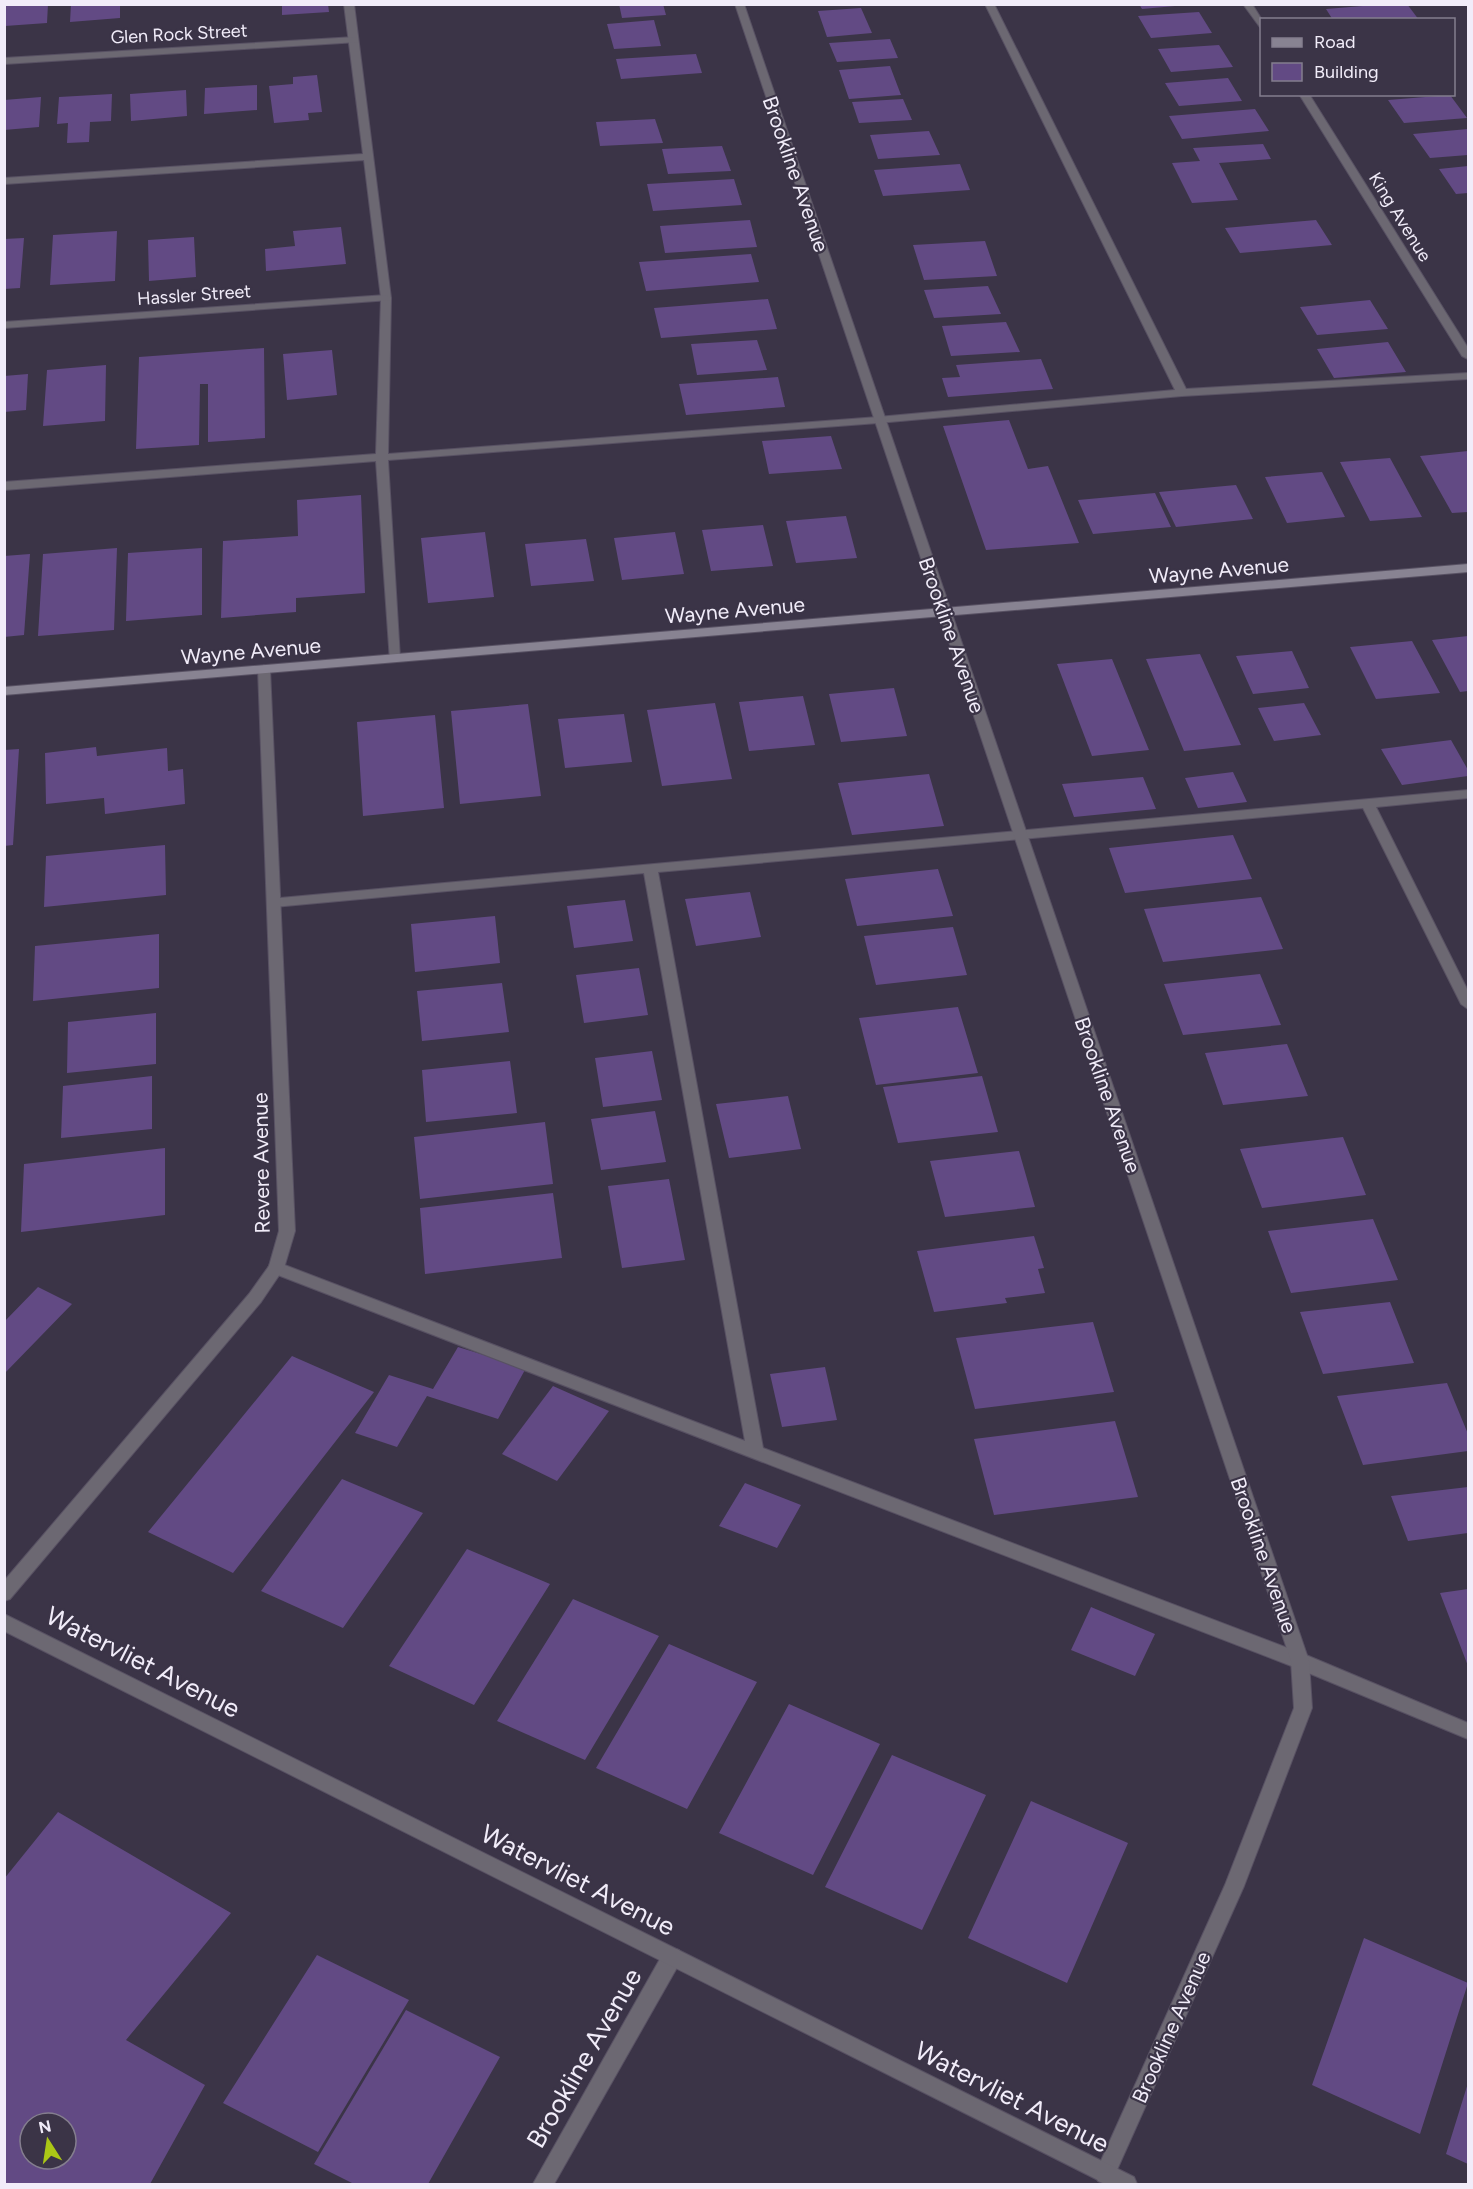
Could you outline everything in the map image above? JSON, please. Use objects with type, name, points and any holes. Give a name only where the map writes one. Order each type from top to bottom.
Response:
[{"type":"main road","name":"Wayne Avenue","points":[[4,691],[1468,568]]},
{"type":"street","points":[[349,4],[386,298],[382,458],[394,658]]},
{"type":"street","name":"Brookline Avenue","points":[[739,4],[1300,1661],[1304,1708],[1234,1886],[1105,2174]]},
{"type":"street","points":[[989,4],[1182,393]]},
{"type":"street","points":[[1247,4],[1260,24]]},
{"type":"street","name":"Glen Rock Street","points":[[4,61],[355,40]]},
{"type":"street","name":"King Avenue","points":[[1305,96],[1468,356]]},
{"type":"street","points":[[4,181],[369,157]]},
{"type":"street","name":"Hassler Street","points":[[4,325],[386,298]]},
{"type":"street","points":[[4,486],[878,420],[1182,393],[1468,376]]},
{"type":"street","name":"Revere Avenue","points":[[4,1594],[255,1298],[276,1268],[287,1231],[264,669]]},
{"type":"street","points":[[274,902],[1468,794]]},
{"type":"street","points":[[1367,803],[1468,1004]]},
{"type":"street","points":[[650,868],[756,1451]]},
{"type":"street","points":[[276,1268],[1300,1661],[1468,1731]]},
{"type":"street","name":"Watervliet Avenue","points":[[4,1622],[1127,2184]]},
{"type":"street","name":"Brookline Avenue","points":[[543,2184],[672,1958]]},
{"type":"building","points":[[5,4],[48,4],[47,23],[5,26]]},
{"type":"building","points":[[71,4],[120,4],[120,18],[70,22]]},
{"type":"building","points":[[282,4],[328,4],[329,12],[282,15]]},
{"type":"building","points":[[619,4],[663,4],[666,15],[622,18]]},
{"type":"building","points":[[1139,4],[1175,4],[1175,6],[1142,9]]},
{"type":"building","points":[[1407,4],[1418,18],[1332,18],[1326,9]]},
{"type":"building","points":[[861,8],[872,33],[827,37],[818,11]]},
{"type":"building","points":[[1199,12],[1212,33],[1151,38],[1138,16]]},
{"type":"building","points":[[654,20],[661,46],[614,49],[607,24]]},
{"type":"building","points":[[890,39],[898,58],[837,62],[829,43]]},
{"type":"building","points":[[1219,45],[1233,67],[1171,72],[1158,49]]},
{"type":"building","points":[[696,54],[702,73],[621,79],[616,59]]},
{"type":"building","points":[[890,66],[901,95],[849,99],[839,70]]},
{"type":"building","points":[[317,75],[322,112],[308,113],[309,120],[274,123],[269,86],[293,84],[293,77]]},
{"type":"building","points":[[1228,78],[1242,101],[1179,106],[1165,83]]},
{"type":"building","points":[[257,85],[257,110],[204,114],[205,88]]},
{"type":"building","points":[[186,90],[187,116],[131,121],[130,94]]},
{"type":"building","points":[[112,94],[111,121],[90,122],[89,142],[67,143],[68,123],[57,124],[59,97]]},
{"type":"building","points":[[1451,96],[1467,118],[1404,123],[1388,100]]},
{"type":"building","points":[[41,97],[39,127],[4,130],[4,100]]},
{"type":"building","points":[[903,99],[912,120],[859,123],[852,102]]},
{"type":"building","points":[[1255,109],[1269,131],[1182,139],[1169,116]]},
{"type":"building","points":[[655,119],[663,143],[600,146],[596,122]]},
{"type":"building","points":[[1468,129],[1468,155],[1430,158],[1413,134]]},
{"type":"building","points":[[929,131],[940,155],[878,159],[870,135]]},
{"type":"building","points":[[1263,144],[1271,159],[1219,163],[1238,200],[1192,203],[1172,163],[1200,161],[1193,148]]},
{"type":"building","points":[[722,146],[731,171],[668,174],[662,149]]},
{"type":"building","points":[[960,164],[970,190],[883,196],[874,170]]},
{"type":"building","points":[[1468,166],[1468,193],[1456,194],[1439,169]]},
{"type":"building","points":[[734,179],[742,205],[653,211],[647,184]]},
{"type":"building","points":[[750,220],[757,247],[665,253],[660,226]]},
{"type":"building","points":[[1316,220],[1332,245],[1240,253],[1225,228]]},
{"type":"building","points":[[341,227],[346,264],[266,271],[265,249],[295,246],[293,231]]},
{"type":"building","points":[[117,231],[115,281],[50,285],[53,235]]},
{"type":"building","points":[[194,237],[196,277],[149,281],[148,240]]},
{"type":"building","points":[[24,238],[20,288],[4,289],[4,239]]},
{"type":"building","points":[[985,241],[997,276],[924,280],[913,245]]},
{"type":"building","points":[[751,254],[759,282],[646,291],[639,262]]},
{"type":"building","points":[[988,286],[1001,314],[934,318],[924,290]]},
{"type":"building","points":[[768,299],[777,329],[661,338],[654,308]]},
{"type":"building","points":[[1370,300],[1388,329],[1317,335],[1300,307]]},
{"type":"building","points":[[1006,322],[1020,352],[951,356],[942,326]]},
{"type":"building","points":[[757,340],[767,370],[697,375],[691,344]]},
{"type":"building","points":[[1388,342],[1406,372],[1334,378],[1317,349]]},
{"type":"building","points":[[264,348],[265,438],[208,442],[208,384],[200,384],[199,445],[136,449],[139,357]]},
{"type":"building","points":[[332,350],[337,395],[287,400],[283,354]]},
{"type":"building","points":[[1041,359],[1053,389],[948,397],[942,378],[960,377],[956,365]]},
{"type":"building","points":[[106,365],[105,421],[43,426],[47,370]]},
{"type":"building","points":[[28,374],[26,410],[4,412],[4,376]]},
{"type":"building","points":[[778,377],[785,407],[686,415],[679,384]]},
{"type":"building","points":[[1009,420],[1028,469],[1048,466],[1079,543],[986,550],[943,426]]},
{"type":"building","points":[[831,436],[842,469],[769,474],[762,441]]},
{"type":"building","points":[[1468,451],[1468,512],[1452,513],[1420,456]]},
{"type":"building","points":[[1390,458],[1422,517],[1370,521],[1340,462]]},
{"type":"building","points":[[1322,472],[1345,517],[1287,523],[1265,477]]},
{"type":"building","points":[[1236,485],[1253,519],[1176,527],[1159,492]]},
{"type":"building","points":[[1155,493],[1171,527],[1093,534],[1078,500]]},
{"type":"building","points":[[361,495],[365,593],[296,598],[296,612],[221,618],[223,541],[298,536],[297,500]]},
{"type":"building","points":[[846,516],[857,558],[796,563],[786,521]]},
{"type":"building","points":[[763,525],[773,566],[711,571],[702,530]]},
{"type":"building","points":[[485,532],[494,597],[428,603],[421,538]]},
{"type":"building","points":[[675,532],[684,574],[622,580],[614,538]]},
{"type":"building","points":[[586,539],[594,581],[531,586],[525,544]]},
{"type":"building","points":[[117,548],[114,630],[38,636],[43,554]]},
{"type":"building","points":[[202,548],[202,615],[126,621],[128,553]]},
{"type":"building","points":[[30,554],[24,635],[4,637],[4,556]]},
{"type":"building","points":[[1468,636],[1468,691],[1460,692],[1432,640]]},
{"type":"building","points":[[1412,641],[1440,693],[1376,699],[1350,647]]},
{"type":"building","points":[[1292,651],[1309,688],[1253,694],[1236,656]]},
{"type":"building","points":[[1200,654],[1241,745],[1184,751],[1146,659]]},
{"type":"building","points":[[1112,659],[1149,750],[1092,756],[1057,664]]},
{"type":"building","points":[[894,688],[907,736],[841,742],[829,694]]},
{"type":"building","points":[[803,696],[815,745],[749,751],[739,702]]},
{"type":"building","points":[[715,703],[732,779],[662,786],[647,710]]},
{"type":"building","points":[[1304,703],[1321,735],[1274,741],[1258,708]]},
{"type":"building","points":[[528,704],[541,796],[460,804],[451,711]]},
{"type":"building","points":[[624,714],[632,762],[565,768],[558,719]]},
{"type":"building","points":[[435,715],[444,808],[363,816],[357,722]]},
{"type":"building","points":[[1451,740],[1468,770],[1468,776],[1402,785],[1381,749]]},
{"type":"building","points":[[96,747],[97,756],[167,748],[168,771],[183,769],[185,804],[105,814],[104,798],[46,804],[45,753]]},
{"type":"building","points":[[19,749],[13,845],[4,846],[4,750]]},
{"type":"building","points":[[1233,772],[1247,802],[1198,808],[1185,778]]},
{"type":"building","points":[[929,774],[944,826],[852,835],[838,783]]},
{"type":"building","points":[[1143,777],[1156,809],[1074,817],[1062,784]]},
{"type":"building","points":[[1233,835],[1252,879],[1125,893],[1109,848]]},
{"type":"building","points":[[165,845],[166,895],[44,907],[46,856]]},
{"type":"building","points":[[938,869],[953,916],[857,926],[845,879]]},
{"type":"building","points":[[750,892],[761,937],[696,946],[685,899]]},
{"type":"building","points":[[1261,897],[1283,949],[1163,962],[1144,909]]},
{"type":"building","points":[[625,900],[633,941],[574,948],[567,906]]},
{"type":"building","points":[[495,916],[500,963],[415,972],[411,924]]},
{"type":"building","points":[[953,927],[967,975],[876,985],[864,936]]},
{"type":"building","points":[[159,934],[159,988],[33,1001],[35,946]]},
{"type":"building","points":[[639,968],[648,1015],[584,1023],[576,975]]},
{"type":"building","points":[[1260,974],[1281,1025],[1183,1035],[1164,984]]},
{"type":"building","points":[[502,983],[509,1032],[422,1041],[417,991]]},
{"type":"building","points":[[958,1007],[978,1073],[876,1085],[859,1018]]},
{"type":"building","points":[[156,1013],[156,1064],[67,1073],[68,1022]]},
{"type":"building","points":[[1287,1044],[1308,1096],[1223,1105],[1205,1053]]},
{"type":"building","points":[[652,1051],[662,1100],[603,1107],[595,1058]]},
{"type":"building","points":[[510,1061],[517,1113],[426,1122],[422,1070]]},
{"type":"building","points":[[152,1076],[152,1129],[61,1138],[63,1086]]},
{"type":"building","points":[[982,1076],[998,1132],[898,1143],[883,1087]]},
{"type":"building","points":[[788,1096],[801,1149],[729,1158],[716,1104]]},
{"type":"building","points":[[655,1111],[666,1162],[601,1170],[591,1119]]},
{"type":"building","points":[[545,1122],[553,1184],[420,1199],[414,1137]]},
{"type":"building","points":[[1343,1137],[1366,1195],[1262,1208],[1240,1149]]},
{"type":"building","points":[[165,1148],[165,1215],[21,1232],[24,1164]]},
{"type":"building","points":[[1019,1151],[1035,1207],[945,1217],[930,1161]]},
{"type":"building","points":[[669,1179],[685,1260],[622,1268],[608,1186]]},
{"type":"building","points":[[553,1193],[562,1258],[425,1274],[420,1208]]},
{"type":"building","points":[[1373,1219],[1398,1280],[1291,1293],[1268,1231]]},
{"type":"building","points":[[1034,1236],[1044,1268],[1038,1269],[1045,1293],[1005,1298],[1007,1303],[934,1312],[917,1251]]},
{"type":"building","points":[[38,1287],[72,1304],[4,1374],[4,1322]]},
{"type":"building","points":[[1390,1302],[1414,1363],[1323,1374],[1300,1312]]},
{"type":"building","points":[[1093,1322],[1114,1392],[975,1409],[956,1338]]},
{"type":"building","points":[[458,1347],[526,1368],[498,1419],[427,1396],[397,1447],[355,1433],[389,1375],[433,1389]]},
{"type":"building","points":[[292,1356],[374,1392],[233,1573],[148,1532]]},
{"type":"building","points":[[825,1367],[837,1420],[782,1427],[770,1374]]},
{"type":"building","points":[[1447,1383],[1468,1434],[1468,1451],[1363,1465],[1337,1396]]},
{"type":"building","points":[[553,1386],[609,1411],[557,1481],[502,1454]]},
{"type":"building","points":[[1115,1421],[1138,1497],[994,1515],[974,1439]]},
{"type":"building","points":[[342,1479],[423,1513],[343,1628],[261,1591]]},
{"type":"building","points":[[745,1483],[801,1505],[777,1548],[719,1526]]},
{"type":"building","points":[[1468,1487],[1468,1533],[1408,1541],[1391,1496]]},
{"type":"building","points":[[467,1549],[550,1584],[474,1705],[389,1666]]},
{"type":"building","points":[[1468,1589],[1468,1666],[1440,1593]]},
{"type":"building","points":[[573,1599],[659,1636],[585,1760],[497,1721]]},
{"type":"building","points":[[1091,1607],[1155,1634],[1135,1676],[1071,1650]]},
{"type":"building","points":[[669,1644],[757,1682],[687,1809],[596,1768]]},
{"type":"building","points":[[789,1704],[880,1744],[813,1875],[719,1833]]},
{"type":"building","points":[[892,1755],[986,1795],[922,1930],[825,1887]]},
{"type":"building","points":[[1031,1801],[1128,1843],[1067,1983],[968,1938]]},
{"type":"building","points":[[58,1812],[231,1913],[126,2040],[205,2085],[150,2184],[4,2184],[4,1879]]},
{"type":"building","points":[[1364,1938],[1468,1983],[1420,2134],[1312,2085]]},
{"type":"building","points":[[317,1955],[409,2000],[318,2152],[223,2103]]},
{"type":"building","points":[[406,2010],[500,2057],[428,2184],[354,2184],[314,2164]]},
{"type":"building","points":[[1468,2083],[1468,2164],[1446,2154]]}]
